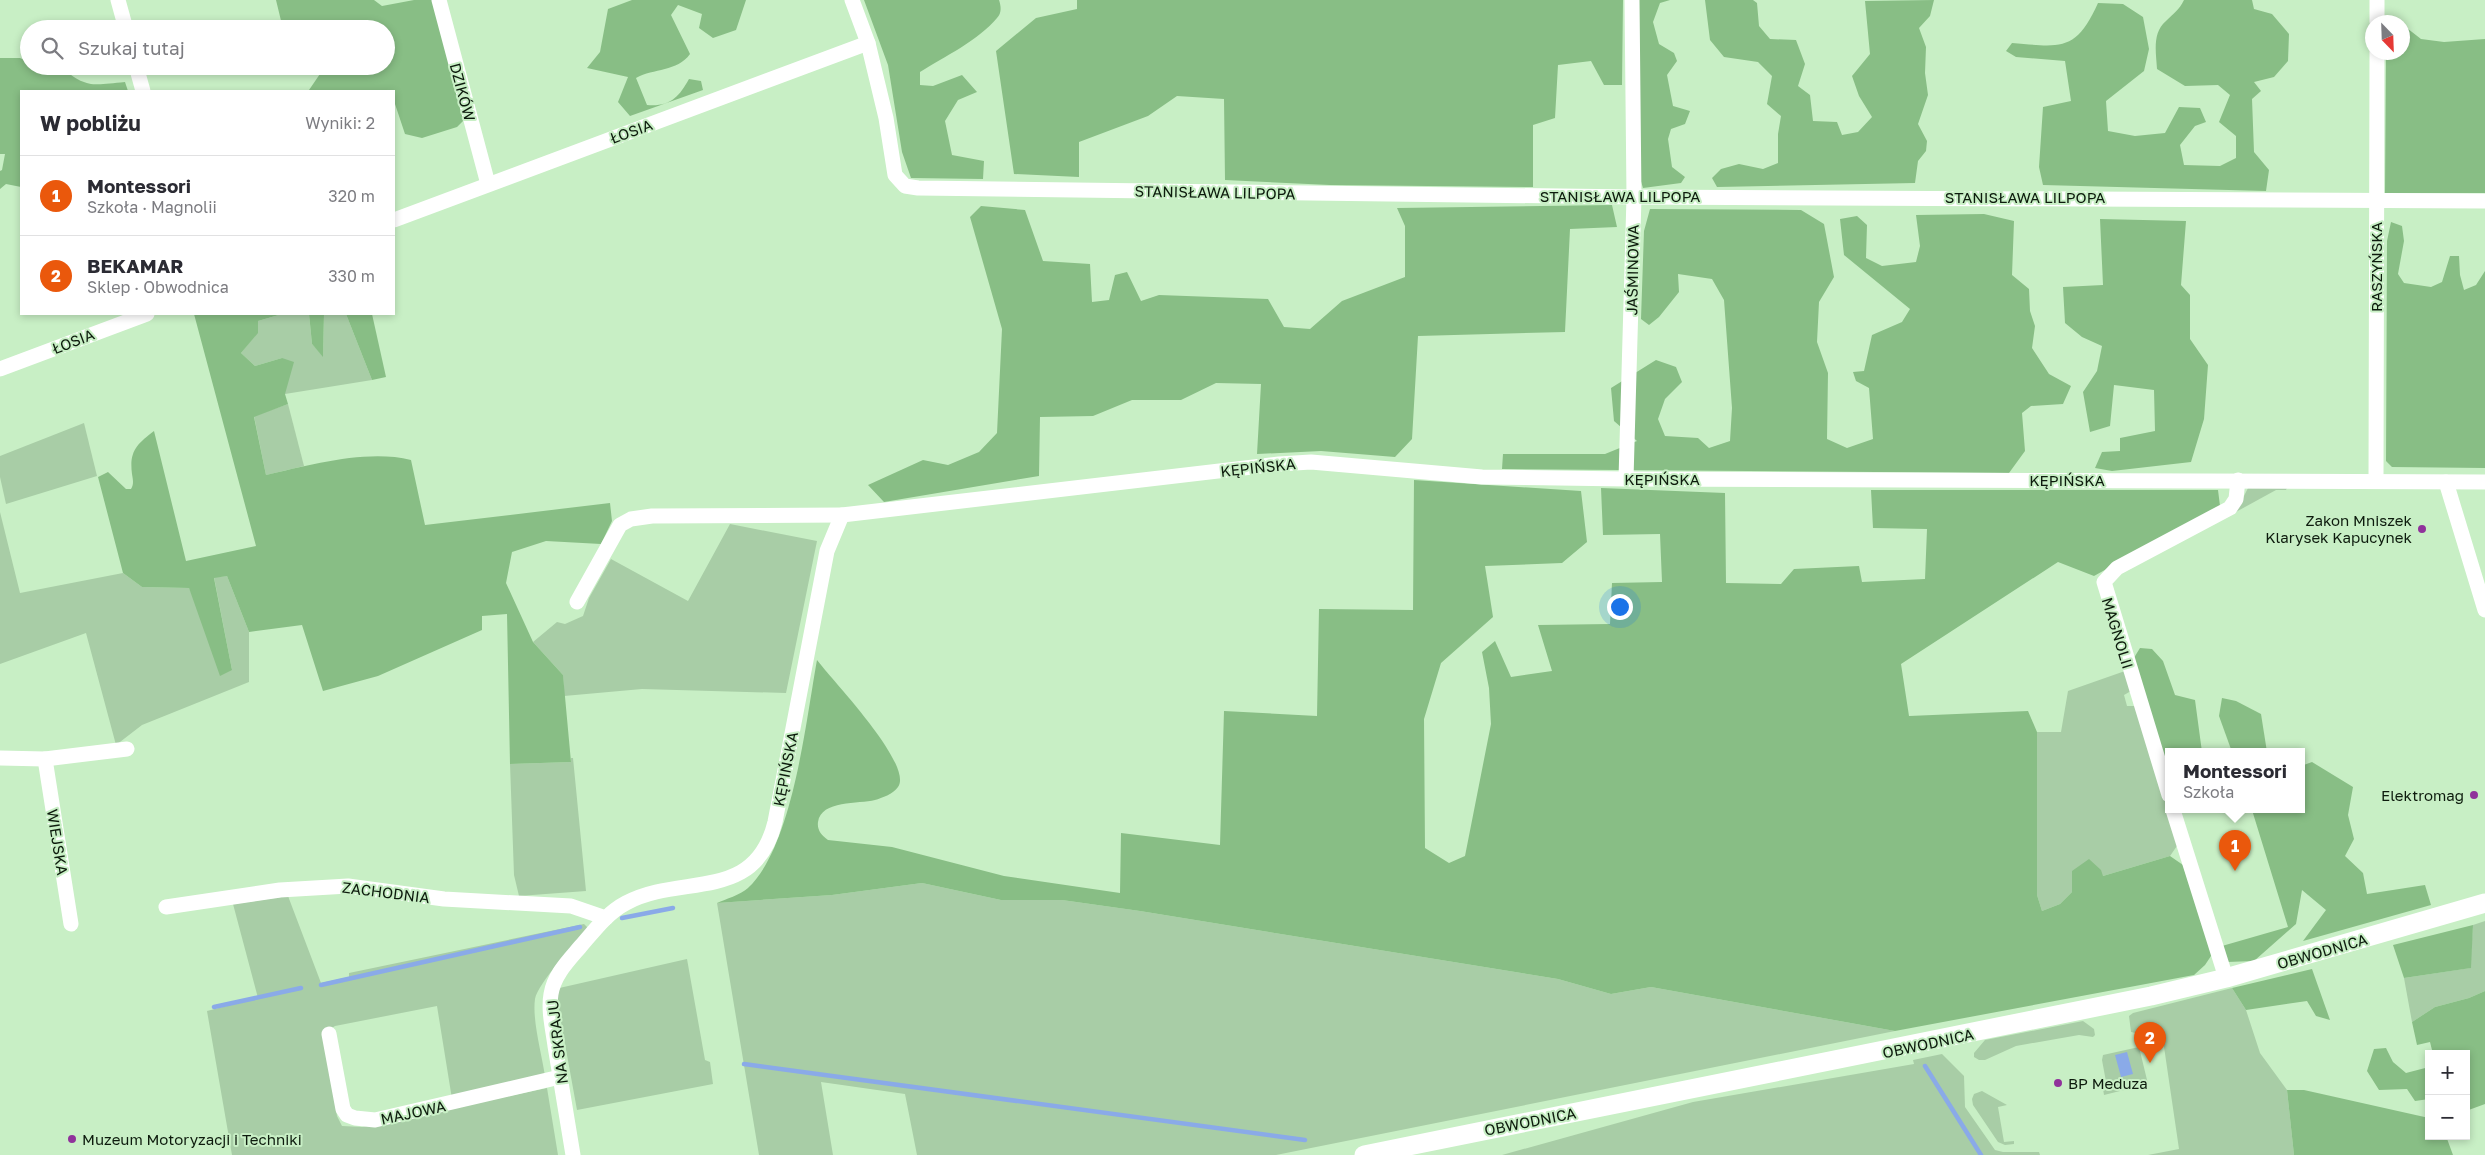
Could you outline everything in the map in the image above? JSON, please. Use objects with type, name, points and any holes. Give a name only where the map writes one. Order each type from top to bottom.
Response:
[{"type":"main road","name":"OBWODNICA","points":[[1364,1155],[1967,1035],[2151,996],[2226,978],[2485,904]]},
{"type":"street","points":[[118,0],[124,20]]},
{"type":"street","name":"DZIKÓW","points":[[439,0],[488,184]]},
{"type":"street","name":"STANISŁAWA LILPOPA","points":[[852,0],[868,43],[886,118],[895,175],[905,186],[918,188],[1634,197],[2485,201]]},
{"type":"street","name":"JAŚMINOWA","points":[[1626,479],[1634,197],[1632,0]]},
{"type":"street","points":[[2377,15],[2378,0]]},
{"type":"street","name":"ŁOSIA","points":[[395,220],[868,43]]},
{"type":"street","name":"RASZYŃSKA","points":[[2376,481],[2377,60]]},
{"type":"street","points":[[138,75],[142,90]]},
{"type":"street","name":"ŁOSIA","points":[[0,369],[144,315]]},
{"type":"street","name":"KĘPIŃSKA","points":[[578,602],[616,530],[631,518],[652,516],[842,515],[1222,470],[1311,462],[1482,477],[2485,482]]},
{"type":"street","name":"MAGNOLII","points":[[2165,782],[2104,582],[2117,568],[2230,508],[2236,499],[2238,480]]},
{"type":"street","points":[[2446,482],[2485,610]]},
{"type":"street","name":"KĘPIŃSKA","points":[[606,918],[612,912],[634,899],[730,878],[754,863],[768,844],[775,822],[827,550],[842,515]]},
{"type":"street","points":[[0,758],[45,759],[127,749]]},
{"type":"street","name":"WIEJSKA","points":[[45,759],[71,924]]},
{"type":"street","points":[[2174,813],[2226,978]]},
{"type":"street","name":"ZACHODNIA","points":[[166,907],[261,893],[348,886],[444,899],[572,906],[606,918]]},
{"type":"street","name":"NA SKRAJU","points":[[573,1155],[550,1005],[552,984],[560,970],[606,918]]},
{"type":"street","name":"MAJOWA","points":[[330,1034],[343,1109],[347,1115],[365,1120],[400,1116],[560,1078]]},
{"type":"green space","points":[[276,0],[374,0],[382,6],[414,0],[432,0],[466,118],[457,127],[422,138],[405,134],[395,104],[395,90],[309,90],[319,75],[395,75],[395,20],[281,20]]},
{"type":"green space","points":[[632,0],[746,0],[736,30],[713,38],[699,28],[702,14],[678,5],[671,15],[690,54],[679,64],[636,78],[647,105],[662,104],[673,100],[689,79],[701,81],[703,90],[630,116],[618,102],[628,77],[587,68],[600,52],[608,9]]},
{"type":"green space","points":[[864,0],[999,0],[1000,14],[990,26],[961,48],[920,72],[920,85],[933,86],[962,75],[977,92],[958,100],[945,121],[952,155],[984,161],[983,179],[911,178],[902,152],[888,65]]},
{"type":"green space","points":[[1077,0],[1623,0],[1622,85],[1604,85],[1591,61],[1558,65],[1555,118],[1533,125],[1533,187],[1330,185],[1225,180],[1224,99],[1177,96],[1148,116],[1079,142],[1079,177],[1014,174],[996,51],[1036,18],[1077,9]]},
{"type":"green space","points":[[1639,0],[1670,0],[1660,3],[1653,22],[1659,44],[1674,53],[1677,61],[1667,75],[1673,106],[1690,111],[1685,124],[1671,129],[1668,139],[1672,167],[1685,177],[1681,183],[1643,188],[1640,178]]},
{"type":"green space","points":[[1705,0],[1753,0],[1757,3],[1759,26],[1770,39],[1796,40],[1805,64],[1798,86],[1810,95],[1813,121],[1837,122],[1842,135],[1858,132],[1872,117],[1859,96],[1852,76],[1870,54],[1865,1],[1934,0],[1930,16],[1919,28],[1926,47],[1925,73],[1928,95],[1918,124],[1927,141],[1926,151],[1918,161],[1915,183],[1717,187],[1712,178],[1721,169],[1739,164],[1763,169],[1778,163],[1778,134],[1781,116],[1767,104],[1772,76],[1758,62],[1724,57],[1710,40]]},
{"type":"green space","points":[[2184,0],[2252,0],[2254,9],[2272,14],[2289,34],[2288,61],[2274,77],[2254,82],[2261,91],[2252,99],[2254,152],[2269,170],[2266,191],[2043,185],[2039,167],[2043,107],[2071,101],[2065,61],[2016,57],[2006,51],[2012,43],[2055,45],[2065,43],[2082,30],[2098,3],[2123,4],[2143,17],[2149,49],[2144,71],[2106,101],[2108,131],[2135,136],[2165,133],[2179,107],[2200,108],[2206,122],[2195,126],[2180,145],[2184,165],[2220,166],[2236,158],[2236,136],[2219,122],[2230,95],[2218,85],[2185,86],[2157,69],[2156,43],[2159,31]]},
{"type":"green space","points":[[2410,30],[2421,39],[2444,42],[2485,39],[2485,193],[2385,193],[2386,60],[2410,60]]},
{"type":"green space","points":[[0,58],[20,58],[20,75],[72,75],[90,84],[125,82],[128,90],[20,90],[20,187],[6,184],[0,189],[0,171],[2,170],[5,154],[0,154]]},
{"type":"green space","points":[[1612,205],[1617,227],[1570,229],[1565,332],[1418,336],[1412,439],[1395,457],[1321,451],[1257,454],[1261,384],[1216,383],[1181,400],[1132,400],[1093,416],[1040,417],[1039,476],[884,502],[868,485],[923,460],[948,465],[979,452],[997,433],[1002,329],[970,217],[981,206],[1025,210],[1043,261],[1090,264],[1092,302],[1109,300],[1115,275],[1127,272],[1141,301],[1159,295],[1268,299],[1284,327],[1310,329],[1342,301],[1405,277],[1405,226],[1397,208]]},
{"type":"green space","points":[[1650,209],[1801,210],[1824,224],[1834,277],[1819,302],[1817,342],[1828,373],[1827,439],[1847,448],[1873,439],[1869,388],[1856,381],[1853,372],[1864,371],[1872,335],[1902,322],[1910,309],[1844,255],[1840,219],[1857,216],[1867,225],[1866,258],[1882,266],[1916,262],[1920,246],[1916,215],[1984,214],[2014,221],[2012,275],[2029,289],[2030,311],[2035,326],[2032,348],[2049,374],[2071,386],[2063,404],[2031,406],[2022,413],[2025,451],[2009,473],[1502,469],[1503,454],[1605,454],[1637,441],[1614,421],[1611,388],[1656,360],[1676,367],[1682,382],[1665,399],[1658,419],[1665,436],[1698,438],[1709,448],[1730,441],[1732,408],[1724,300],[1712,279],[1678,274],[1679,292],[1659,317],[1649,325],[1641,319],[1644,231]]},
{"type":"green space","points":[[2100,219],[2186,221],[2181,285],[2190,295],[2190,339],[2208,365],[2204,419],[2191,462],[2112,471],[2095,468],[2102,452],[2120,451],[2120,438],[2155,431],[2154,390],[2114,385],[2110,426],[2090,432],[2083,392],[2097,371],[2102,346],[2082,337],[2065,323],[2063,287],[2103,285]]},
{"type":"green space","points":[[2391,222],[2402,226],[2404,241],[2398,274],[2404,283],[2431,287],[2442,282],[2450,256],[2459,256],[2460,275],[2464,290],[2476,285],[2485,271],[2485,468],[2392,467],[2386,461],[2387,241]]},
{"type":"green space","points":[[194,315],[279,315],[258,321],[258,333],[241,353],[255,366],[282,358],[294,362],[285,394],[288,404],[254,417],[266,475],[357,457],[394,457],[411,460],[425,525],[610,503],[612,521],[601,544],[546,541],[512,552],[506,583],[533,642],[563,675],[571,762],[510,764],[507,614],[482,616],[482,630],[378,676],[323,691],[302,625],[249,632],[227,576],[214,578],[232,670],[220,676],[189,588],[142,587],[123,573],[98,477],[108,472],[126,489],[131,489],[133,484],[131,466],[133,454],[139,444],[154,431],[186,561],[256,546]]},
{"type":"green space","points":[[279,315],[309,315],[312,344],[323,356],[324,315],[346,315],[372,380],[285,394],[282,358],[255,366],[241,353],[257,333],[258,321]]},
{"type":"green space","points":[[309,315],[324,315],[323,357],[312,344]]},
{"type":"green space","points":[[346,315],[372,315],[386,377],[372,380]]},
{"type":"green space","points":[[288,404],[304,466],[266,475],[254,416]]},
{"type":"green space","points":[[84,423],[97,476],[6,504],[0,477],[0,456]]},
{"type":"green space","points":[[1414,480],[1581,491],[1587,542],[1562,563],[1485,566],[1493,617],[1441,663],[1424,719],[1425,848],[1449,863],[1465,856],[1491,724],[1489,688],[1482,652],[1495,641],[1511,677],[1552,671],[1538,625],[1610,624],[1612,583],[1662,582],[1660,534],[1603,535],[1601,488],[1725,493],[1726,583],[1781,584],[1794,569],[1859,566],[1862,582],[1925,579],[1927,529],[1873,528],[1871,490],[2218,490],[2220,506],[2094,576],[2058,562],[1901,664],[1909,716],[2028,711],[2037,732],[2037,895],[2042,911],[2060,904],[2072,892],[2072,871],[2089,859],[2101,870],[2103,876],[2170,856],[2183,865],[2213,953],[2205,965],[2194,975],[1895,1031],[1651,987],[1611,994],[1558,979],[1140,911],[1062,900],[1001,900],[922,883],[832,895],[717,903],[737,895],[748,888],[763,869],[776,843],[787,813],[795,781],[817,660],[883,742],[900,776],[898,787],[884,797],[833,806],[826,810],[821,815],[818,827],[823,836],[828,840],[892,847],[1004,876],[1120,893],[1121,833],[1220,845],[1224,711],[1317,716],[1319,609],[1413,610]]},
{"type":"green space","points":[[2288,486],[2286,490],[2276,490],[2214,524],[2242,500],[2248,488]]},
{"type":"green space","points":[[0,512],[20,593],[123,573],[142,587],[189,588],[232,670],[214,577],[227,576],[249,632],[249,682],[142,725],[116,745],[86,633],[0,664]]},
{"type":"green space","points":[[730,524],[817,541],[786,693],[642,689],[564,696],[563,675],[533,642],[557,622],[565,624],[583,616],[589,598],[611,559],[688,601]]},
{"type":"green space","points":[[2140,648],[2152,649],[2163,661],[2175,695],[2195,700],[2201,748],[2165,748],[2165,765],[2132,661]]},
{"type":"green space","points":[[2125,671],[2131,691],[2124,695],[2127,706],[2136,706],[2165,798],[2165,813],[2170,813],[2179,843],[2170,856],[2103,876],[2072,871],[2072,892],[2060,904],[2042,911],[2037,895],[2037,732],[2061,732],[2068,691]]},
{"type":"green space","points":[[2222,698],[2236,701],[2261,714],[2266,748],[2231,748],[2219,716]]},
{"type":"green space","points":[[571,758],[573,758],[586,891],[519,896],[514,875],[510,764],[571,762]]},
{"type":"green space","points":[[2312,762],[2353,787],[2348,815],[2354,839],[2345,856],[2363,873],[2367,894],[2425,885],[2431,905],[2303,941],[2326,910],[2302,890],[2296,924],[2254,961],[2227,962],[2222,946],[2288,927],[2253,813],[2305,813],[2305,765]]},
{"type":"green space","points":[[922,883],[1001,900],[1062,900],[1140,911],[1558,979],[1611,994],[1651,987],[1895,1031],[1276,1155],[917,1155],[905,1094],[821,1082],[833,1155],[759,1155],[717,903],[832,895]]},
{"type":"green space","points":[[288,896],[321,983],[349,977],[349,973],[584,924],[588,928],[550,973],[535,999],[536,1027],[545,1076],[452,1099],[437,1006],[335,1026],[324,1033],[337,1116],[342,1126],[362,1127],[547,1088],[558,1155],[232,1155],[207,1011],[258,998],[233,904]]},
{"type":"green space","points":[[2485,921],[2485,991],[2469,998],[2435,1007],[2412,1022],[2404,978],[2470,968],[2473,925]]},
{"type":"green space","points":[[2473,925],[2471,968],[2404,978],[2393,945]]},
{"type":"green space","points":[[687,959],[705,1060],[710,1062],[713,1084],[577,1110],[555,989]]},
{"type":"green space","points":[[2312,969],[2330,1020],[2316,1016],[2307,1001],[2246,1010],[2232,988]]},
{"type":"green space","points":[[2232,988],[2246,1010],[2260,1053],[2287,1090],[2294,1155],[2148,1155],[2179,1149],[2163,1040],[2156,1041],[2149,1036],[2131,1032],[2129,1016],[2133,1013]]},
{"type":"green space","points":[[2485,991],[2485,1104],[2470,1110],[2470,1050],[2432,1050],[2430,1042],[2417,1045],[2412,1022],[2435,1007],[2469,998]]},
{"type":"green space","points":[[2083,1021],[2094,1029],[2095,1035],[2093,1037],[2079,1035],[2016,1046],[1985,1060],[1979,1060],[1974,1057],[1974,1053],[1985,1040]]},
{"type":"green space","points":[[2139,1047],[2148,1084],[2104,1095],[2103,1089],[2107,1087],[2102,1060],[2103,1055]]},
{"type":"green space","points":[[2386,1048],[2393,1062],[2406,1073],[2425,1068],[2425,1100],[2415,1101],[2407,1089],[2379,1090],[2367,1071],[2374,1049]]},
{"type":"green space","points":[[1942,1054],[1964,1076],[1965,1107],[1995,1150],[2003,1152],[2039,1152],[2040,1155],[1502,1155],[1693,1102],[1914,1064],[1913,1060]]},
{"type":"green space","points":[[2287,1090],[2304,1090],[2425,1117],[2425,1140],[2447,1140],[2453,1155],[2294,1155]]},
{"type":"green space","points":[[1982,1091],[2007,1105],[1998,1107],[2004,1142],[2014,1141],[2014,1144],[2005,1145],[1998,1142],[1973,1105],[1972,1099],[1974,1094]]},
{"type":"water","points":[[2127,1052],[2133,1074],[2121,1077],[2115,1055]]},
{"type":"waterway","points":[[622,918],[673,908]]},
{"type":"waterway","points":[[321,985],[580,927]]},
{"type":"waterway","points":[[214,1007],[301,988]]},
{"type":"waterway","points":[[744,1064],[1305,1140]]},
{"type":"waterway","points":[[1925,1066],[1981,1155]]},
{"type":"place","name":"Zakon Mniszek Klarysek Kapucynek","points":[[2422,529]]},
{"type":"place","name":"Elektromag","points":[[2474,795]]},
{"type":"place","name":"Montessori","points":[[2235,871]]},
{"type":"place","name":"BEKAMAR","points":[[2150,1063]]},
{"type":"place","name":"BP Meduza","points":[[2058,1083]]},
{"type":"place","name":"Muzeum Motoryzacji i Techniki","points":[[72,1139]]}]
